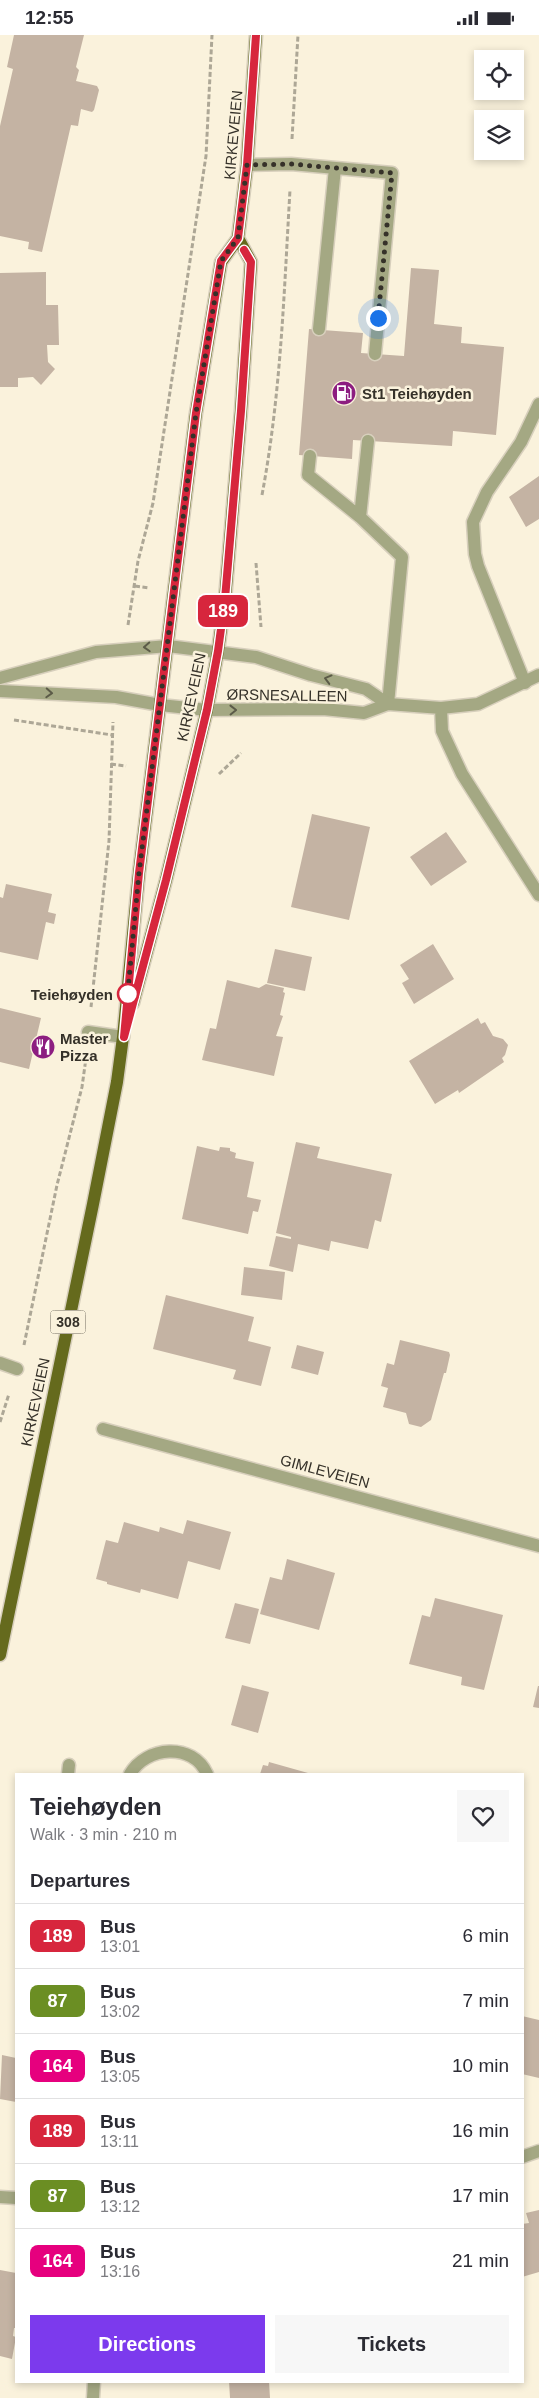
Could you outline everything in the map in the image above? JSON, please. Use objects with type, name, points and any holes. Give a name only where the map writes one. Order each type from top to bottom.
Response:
[{"type":"main road","name":"KIRKEVEIEN","points":[[124,1037],[139,873],[196,413],[221,261],[238,238],[247,165],[256,35]]},
{"type":"main road","name":"KIRKEVEIEN","points":[[0,1655],[94,1204],[124,1037],[166,880],[207,710],[218,651],[225,599],[251,262],[238,238]]},
{"type":"street","points":[[247,165],[291,164],[392,173],[375,354]]},
{"type":"street","points":[[320,329],[335,168]]},
{"type":"street","points":[[525,683],[478,566],[475,554],[473,522],[487,492],[521,442],[539,404]]},
{"type":"street","points":[[360,517],[368,441]]},
{"type":"street","points":[[310,456],[308,475],[360,517],[402,557],[388,704]]},
{"type":"street","name":"ØRSNESALLEEN","points":[[0,678],[96,652],[168,646],[256,657],[311,675],[366,689],[388,704]]},
{"type":"street","name":"ØRSNESALLEEN","points":[[0,691],[116,697],[160,705],[207,710],[314,709],[364,713],[388,704],[441,708],[478,704],[539,675]]},
{"type":"street","points":[[441,708],[442,731],[462,774],[539,895]]},
{"type":"street","points":[[88,1033],[124,1037]]},
{"type":"street","name":"KIRKEVEIEN","points":[[0,1363],[17,1369]]},
{"type":"street","name":"GIMLEVEIEN","points":[[103,1429],[539,1545]]},
{"type":"street","points":[[131,1773],[135,1766],[148,1756],[163,1751],[179,1752],[194,1759],[206,1773]]},
{"type":"street","points":[[524,2156],[539,2151]]},
{"type":"street","points":[[0,2197],[15,2198]]},
{"type":"street","points":[[93,2398],[94,2383]]},
{"type":"path","points":[[128,626],[138,561],[154,503],[206,155],[212,35]]},
{"type":"path","points":[[260,505],[272,440],[280,371],[298,35]]},
{"type":"path","points":[[256,555],[261,627]]},
{"type":"path","points":[[0,1422],[27,1336],[58,1185],[82,1087],[109,841],[114,713]]},
{"type":"path","points":[[5,718],[112,735]]},
{"type":"building","points":[[14,35],[84,35],[76,67],[79,70],[76,81],[97,86],[99,90],[94,110],[92,112],[81,109],[78,126],[71,125],[42,252],[28,249],[29,242],[0,236],[0,126],[13,69],[7,67]]},
{"type":"building","points":[[411,268],[439,270],[434,324],[462,327],[461,343],[504,347],[496,435],[453,431],[452,446],[353,440],[352,459],[299,455],[309,329],[363,333],[361,353],[404,356]]},
{"type":"building","points":[[46,272],[46,305],[58,305],[59,345],[47,345],[48,362],[55,369],[41,385],[33,377],[18,378],[18,387],[0,387],[0,273]]},
{"type":"building","points":[[539,476],[539,519],[526,527],[509,497]]},
{"type":"building","points":[[312,814],[370,827],[349,920],[291,907]]},
{"type":"building","points":[[446,832],[467,862],[431,886],[410,857]]},
{"type":"building","points":[[6,884],[52,894],[48,912],[56,914],[54,924],[46,922],[38,960],[0,952],[0,897],[3,898]]},
{"type":"building","points":[[433,944],[454,979],[414,1004],[402,983],[409,979],[400,965]]},
{"type":"building","points":[[275,949],[312,957],[305,991],[267,983]]},
{"type":"building","points":[[227,980],[259,988],[266,984],[284,988],[283,992],[285,993],[280,1015],[283,1016],[276,1036],[283,1037],[274,1076],[202,1060],[210,1028],[216,1029]]},
{"type":"building","points":[[0,1008],[41,1018],[29,1069],[0,1062]]},
{"type":"building","points":[[478,1018],[481,1024],[485,1022],[493,1036],[503,1039],[508,1045],[502,1058],[504,1062],[459,1093],[458,1090],[435,1104],[409,1061]]},
{"type":"building","points":[[296,1142],[320,1147],[317,1158],[392,1174],[381,1222],[375,1220],[368,1249],[331,1241],[329,1251],[298,1244],[293,1272],[269,1266],[276,1236],[291,1239],[291,1237],[276,1233]]},
{"type":"building","points":[[197,1146],[219,1151],[220,1147],[230,1148],[230,1151],[236,1153],[235,1158],[254,1162],[247,1197],[261,1200],[258,1212],[253,1211],[248,1234],[182,1219]]},
{"type":"building","points":[[244,1267],[285,1272],[282,1300],[241,1295]]},
{"type":"building","points":[[166,1295],[254,1317],[248,1341],[271,1347],[261,1386],[233,1379],[236,1370],[153,1349]]},
{"type":"building","points":[[400,1340],[449,1352],[450,1355],[431,1420],[421,1427],[409,1424],[406,1413],[383,1407],[388,1388],[381,1386],[387,1363],[394,1365]]},
{"type":"building","points":[[297,1345],[324,1352],[318,1375],[291,1368]]},
{"type":"building","points":[[187,1520],[231,1532],[220,1570],[188,1561],[178,1599],[141,1589],[140,1593],[96,1579],[106,1540],[118,1543],[124,1522],[159,1532],[160,1527],[183,1534]]},
{"type":"building","points":[[287,1559],[335,1573],[319,1630],[260,1614],[270,1577],[282,1580]]},
{"type":"building","points":[[435,1598],[503,1615],[484,1690],[461,1685],[462,1677],[409,1664],[422,1615],[430,1617]]},
{"type":"building","points":[[235,1603],[259,1609],[250,1644],[225,1638]]},
{"type":"building","points":[[242,1685],[269,1692],[258,1733],[231,1725]]},
{"type":"building","points":[[539,1686],[539,1708],[533,1707]]},
{"type":"building","points":[[269,1762],[308,1773],[260,1773],[263,1765],[268,1766]]},
{"type":"building","points":[[524,2016],[539,2020],[539,2078],[524,2074]]},
{"type":"building","points":[[2,2055],[15,2058],[15,2102],[0,2099]]},
{"type":"building","points":[[539,2210],[539,2272],[524,2276],[524,2224],[529,2223],[526,2213]]},
{"type":"building","points":[[0,2270],[15,2273],[15,2328],[13,2336],[15,2337],[15,2342],[12,2359],[0,2356]]},
{"type":"building","points":[[229,2383],[269,2383],[270,2398],[230,2398]]},
{"type":"bus line","name":"189","points":[[244,250],[251,262],[241,411],[225,599],[218,651],[207,710],[166,880],[124,1037],[139,873],[196,413],[221,261],[238,238],[247,165],[256,35]]},
{"type":"place","name":"St1 Teiehøyden","points":[[344,393]]},
{"type":"place","name":"Teiehøyden","points":[[128,994]]},
{"type":"place","name":"Master Pizza","points":[[43,1047]]},
{"type":"route","points":[[128,994],[127,1001],[139,873],[196,413],[221,261],[238,238],[247,165],[291,164],[392,173],[378,318]]}]
